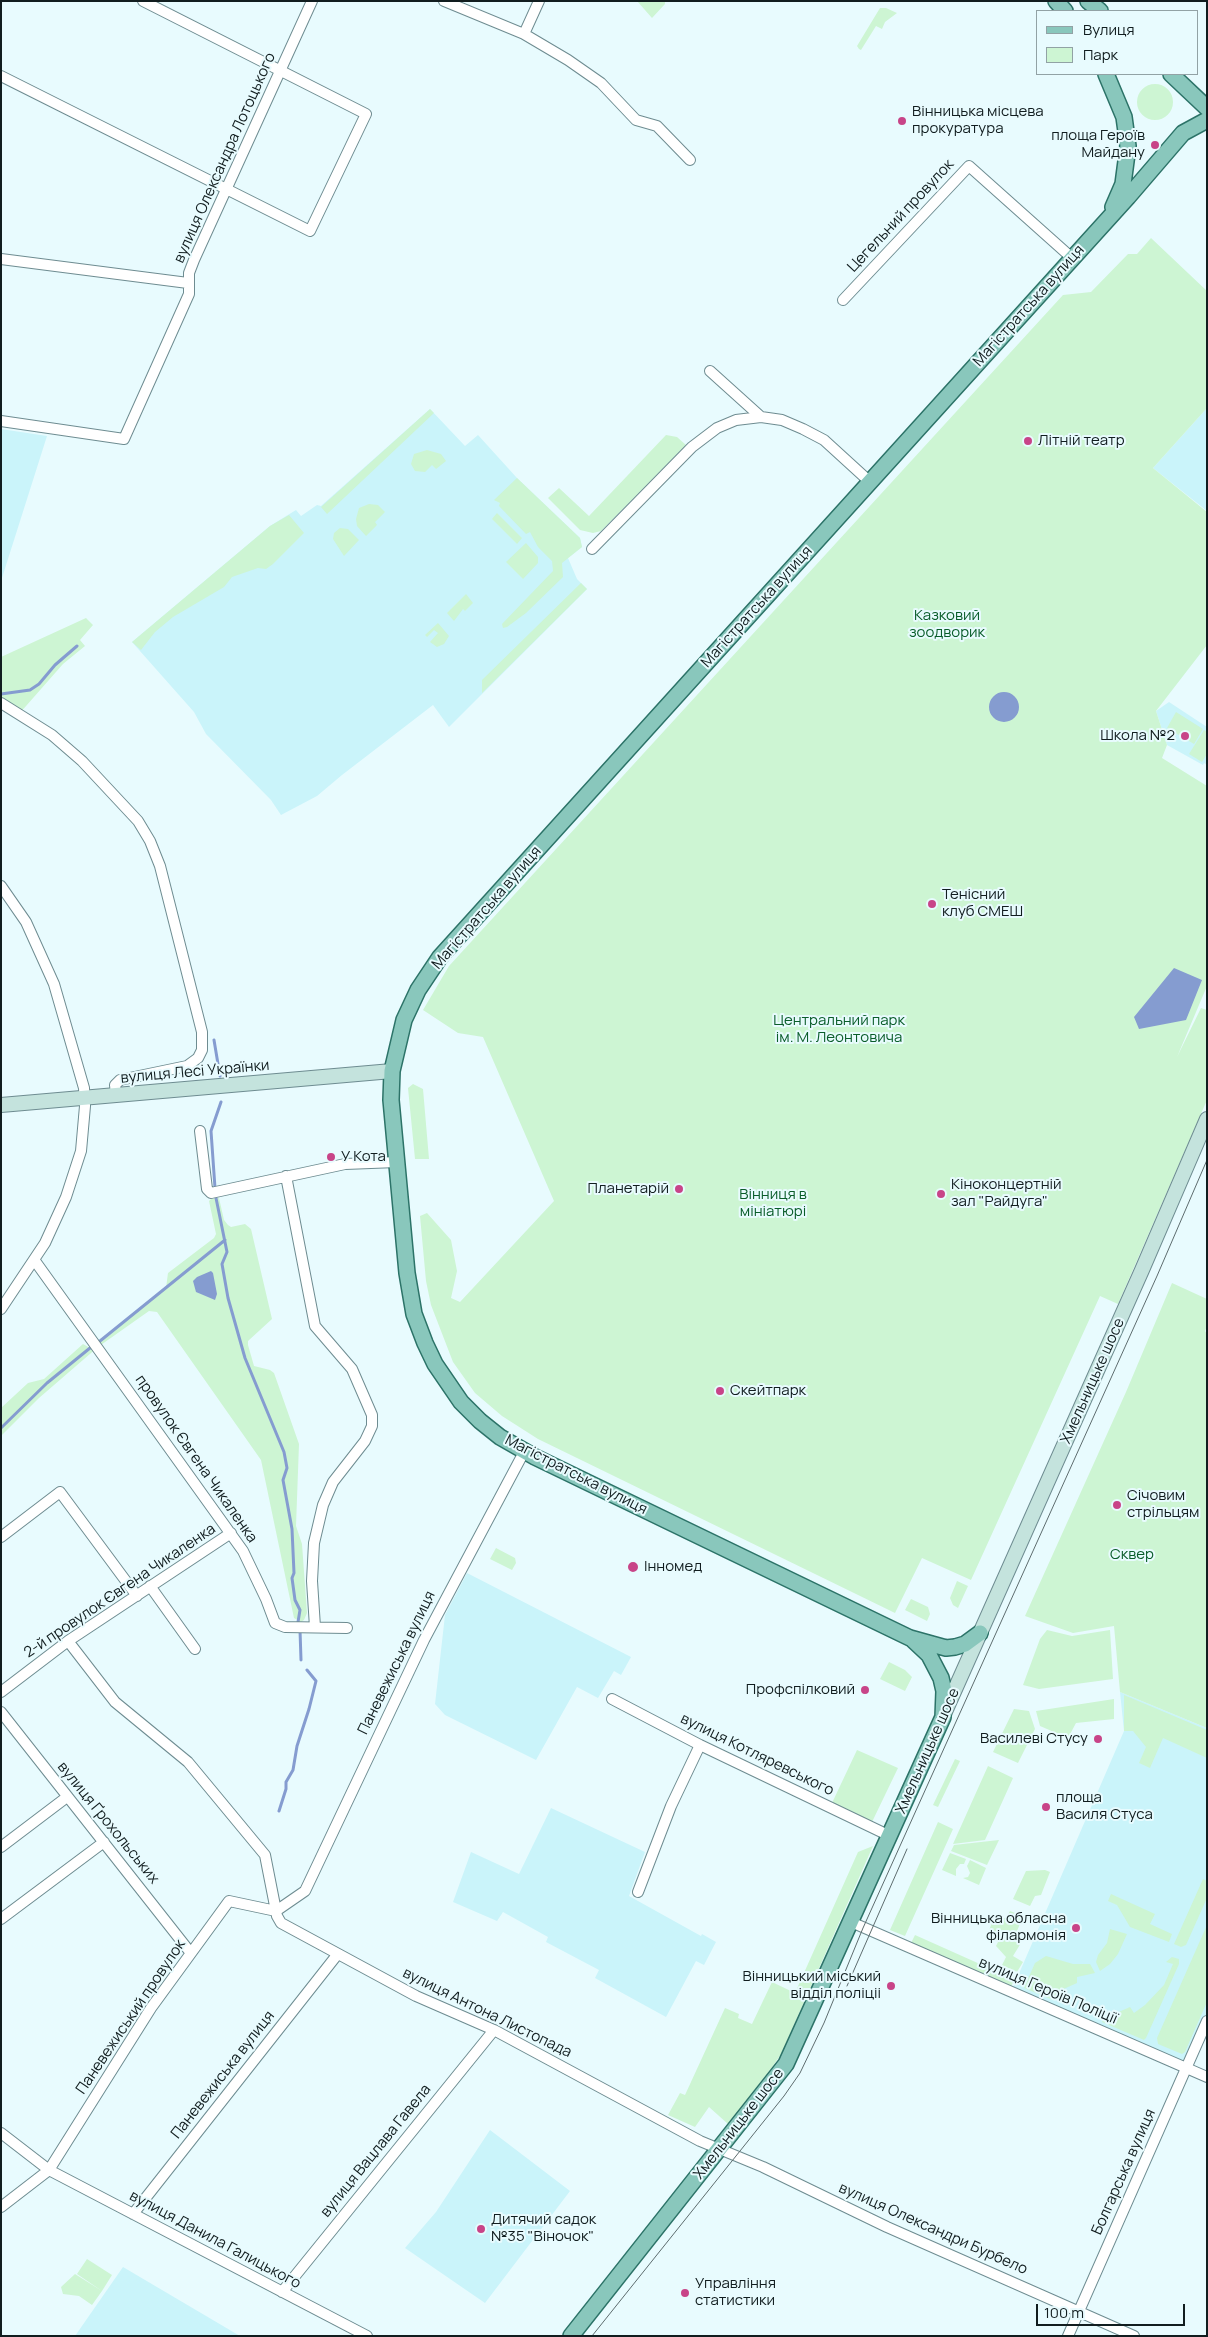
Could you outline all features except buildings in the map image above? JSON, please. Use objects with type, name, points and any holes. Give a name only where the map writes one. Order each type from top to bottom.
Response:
[{"type":"main road","points":[[1051,1],[1063,10]]},
{"type":"main road","points":[[1088,1],[1099,10]]},
{"type":"main road","points":[[1107,75],[1115,90],[1124,118],[1128,146],[1123,184],[1109,217]]},
{"type":"main road","points":[[1172,75],[1207,108]]},
{"type":"main road","name":"Магістратська вулиця","points":[[910,1638],[524,1452],[493,1432],[468,1409],[442,1375],[425,1343],[414,1314],[409,1285],[391,1100],[392,1071],[404,1020],[418,990],[440,957],[1187,129],[1207,120]]},
{"type":"main road","name":"вулиця Лесі Українки","points":[[1,1105],[392,1071]]},
{"type":"main road","name":"Хмельницьке шосе","points":[[571,2336],[786,2064],[980,1634],[1207,1119]]},
{"type":"main road","points":[[910,1638],[946,1648],[965,1644],[980,1634]]},
{"type":"main road","points":[[910,1638],[925,1650],[936,1666],[944,1691],[943,1717]]},
{"type":"street","points":[[1,76],[310,231],[366,114],[279,72],[143,1]]},
{"type":"street","name":"вулиця Олександра Лотоцького","points":[[1,421],[124,439],[189,294],[188,283],[194,260],[312,1]]},
{"type":"street","points":[[444,1],[524,34],[601,82],[636,120],[657,126],[690,160]]},
{"type":"street","points":[[524,34],[539,1]]},
{"type":"street","name":"Цегельний провулок","points":[[843,300],[970,166],[1072,258]]},
{"type":"street","points":[[1,259],[188,283]]},
{"type":"street","points":[[710,371],[761,417]]},
{"type":"street","points":[[592,549],[692,447],[717,428],[736,420],[761,417],[782,420],[824,440],[870,482]]},
{"type":"street","points":[[1,703],[52,735],[91,770],[138,821],[150,841],[160,866],[202,1032],[202,1050],[198,1058],[187,1066],[120,1080],[115,1085],[116,1095]]},
{"type":"street","points":[[1,886],[26,922],[54,984],[71,1036],[84,1097],[81,1151],[66,1197],[35,1260],[1,1309]]},
{"type":"street","points":[[200,1131],[207,1189],[213,1193],[345,1164],[398,1162]]},
{"type":"street","points":[[286,1176],[315,1326],[352,1369],[372,1415],[372,1426],[365,1441],[333,1482],[323,1505],[314,1543],[312,1581],[314,1627]]},
{"type":"street","name":"провулок Євгена Чикаленка","points":[[35,1260],[243,1551],[266,1599],[275,1623],[285,1627],[347,1628]]},
{"type":"street","name":"Паневежиська вулиця","points":[[276,1911],[305,1892],[424,1640],[524,1452]]},
{"type":"street","points":[[1,1536],[60,1492],[137,1596]]},
{"type":"street","name":"2-й провулок Євгена Чикаленка","points":[[1,1692],[68,1642],[231,1533]]},
{"type":"street","points":[[150,1586],[195,1649]]},
{"type":"street","points":[[68,1642],[115,1702],[188,1762],[265,1854],[276,1911]]},
{"type":"street","name":"вулиця Котляревського","points":[[612,1699],[700,1745],[890,1836]]},
{"type":"street","name":"вулиця Ґрохольських","points":[[1,1712],[190,1952]]},
{"type":"street","points":[[638,1892],[671,1806],[700,1745]]},
{"type":"street","points":[[1,1847],[67,1797]]},
{"type":"street","points":[[1,1919],[104,1842]]},
{"type":"street","name":"Паневежиський провулок","points":[[1,2207],[49,2170],[151,2008],[190,1952],[230,1901],[276,1911]]},
{"type":"street","name":"вулиця Антона Листопада","points":[[276,1911],[281,1923],[337,1955],[416,1996],[494,2030],[700,2141],[719,2149]]},
{"type":"street","name":"вулиця Героїв Поліції","points":[[850,1922],[1207,2077]]},
{"type":"street","name":"Паневежиська вулиця","points":[[133,2214],[337,1955]]},
{"type":"street","name":"Болгарська вулиця","points":[[1068,2336],[1207,2021]]},
{"type":"street","name":"вулиця Вацлава Гавела","points":[[282,2292],[494,2030]]},
{"type":"street","name":"вулиця Данила Галицького","points":[[1,2134],[49,2170],[368,2336]]},
{"type":"street","name":"вулиця Олександри Бурбело","points":[[719,2149],[763,2167],[901,2234],[1134,2336]]},
{"type":"shaded area","points":[[1207,408],[1207,511],[1153,468]]},
{"type":"shaded area","points":[[430,409],[465,446],[478,435],[517,478],[580,538],[582,547],[568,558],[577,579],[587,589],[449,727],[433,705],[317,796],[281,815],[271,800],[206,734],[194,712],[132,642],[270,526],[296,510],[301,516],[317,505],[321,506]]},
{"type":"shaded area","points":[[1,429],[47,436],[1,581]]},
{"type":"shaded area","name":"Школа №2","points":[[1169,702],[1207,727],[1207,765],[1204,763],[1203,765],[1167,745],[1156,711]]},
{"type":"shaded area","points":[[467,1573],[631,1657],[621,1675],[614,1671],[598,1698],[577,1687],[536,1760],[445,1715],[435,1704],[445,1615]]},
{"type":"shaded area","points":[[1120,1692],[1207,1728],[1207,2021],[1187,2068],[1011,1992],[1124,1731]]},
{"type":"shaded area","points":[[551,1808],[645,1852],[629,1896],[701,1936],[702,1934],[716,1942],[704,1965],[696,1961],[666,2017],[595,1978],[599,1970],[546,1942],[548,1937],[503,1912],[497,1921],[453,1902],[471,1852],[519,1874]]},
{"type":"shaded area","name":"Дитячий садок №35 \"Віночок\"","points":[[490,2130],[570,2191],[485,2303],[405,2248],[436,2212]]},
{"type":"shaded area","points":[[123,2267],[240,2336],[75,2336]]},
{"type":"green space","points":[[637,1],[665,1],[665,4],[652,18]]},
{"type":"green space","points":[[880,8],[886,8],[897,13],[885,22],[882,29],[876,26],[861,50],[857,46]]},
{"type":"green space","points":[[1155,84],[1167,90],[1173,102],[1167,114],[1155,120],[1143,114],[1137,102],[1143,90]]},
{"type":"green space","name":"Центральний парк ім. М. Леонтовича","points":[[1151,238],[1207,291],[1207,408],[1153,468],[1207,512],[1207,645],[1156,711],[1167,745],[1162,758],[1207,786],[1207,986],[1177,1057],[1201,1008],[1207,1010],[1207,1100],[1118,1304],[1100,1296],[971,1580],[922,1558],[895,1613],[538,1439],[502,1416],[475,1393],[453,1362],[431,1305],[426,1281],[420,1216],[427,1213],[451,1240],[457,1271],[451,1298],[460,1302],[554,1201],[483,1037],[458,1033],[423,1010],[449,966],[1063,295],[1091,292],[1128,254],[1137,254]]},
{"type":"green space","points":[[430,409],[434,413],[327,514],[321,507]]},
{"type":"green space","points":[[666,435],[677,437],[686,445],[601,531],[593,533],[580,530],[548,498],[559,488],[589,516]]},
{"type":"green space","points":[[427,450],[441,454],[446,461],[436,469],[432,465],[425,472],[415,471],[411,464],[414,454]]},
{"type":"green space","points":[[517,478],[580,538],[582,547],[562,563],[563,577],[526,613],[503,628],[502,624],[553,571],[552,561],[538,547],[530,532],[526,534],[499,506],[500,503],[494,500]]},
{"type":"green space","points":[[369,504],[378,505],[385,512],[375,522],[377,525],[366,536],[357,526],[356,519],[359,508]]},
{"type":"green space","points":[[497,513],[522,538],[517,544],[492,519]]},
{"type":"green space","points":[[289,515],[304,533],[273,564],[266,569],[258,568],[232,577],[224,587],[173,617],[155,632],[141,650],[132,642],[270,526]]},
{"type":"green space","points":[[340,528],[348,529],[359,540],[344,556],[333,539],[334,533]]},
{"type":"green space","points":[[526,543],[538,557],[538,563],[523,579],[506,562]]},
{"type":"green space","points":[[581,583],[587,589],[482,693],[482,680]]},
{"type":"green space","points":[[466,594],[473,603],[465,611],[463,609],[454,621],[447,613]]},
{"type":"green space","points":[[86,618],[93,625],[80,640],[85,646],[63,664],[19,714],[1,703],[1,657]]},
{"type":"green space","points":[[438,623],[449,636],[444,644],[437,647],[430,642],[438,633],[434,630],[427,637],[425,635]]},
{"type":"green space","points":[[1176,712],[1203,729],[1194,744],[1167,728]]},
{"type":"green space","points":[[1204,730],[1207,732],[1207,754],[1202,762],[1189,754]]},
{"type":"green space","points":[[413,1084],[423,1089],[429,1159],[415,1159],[408,1088]]},
{"type":"green space","points":[[219,1198],[224,1220],[228,1225],[231,1227],[245,1224],[251,1229],[272,1319],[248,1341],[248,1345],[254,1366],[270,1370],[274,1373],[299,1444],[296,1526],[302,1544],[307,1613],[301,1622],[294,1618],[261,1460],[157,1312],[149,1311],[98,1347],[39,1398],[1,1436],[1,1408],[28,1383],[44,1379],[83,1344],[90,1348],[100,1341],[166,1288],[168,1273],[214,1238],[216,1234],[209,1201]]},
{"type":"green space","name":"Сквер","points":[[1172,1283],[1207,1299],[1207,1326],[1205,1331],[1207,1334],[1207,1728],[1120,1692],[1114,1626],[1073,1633],[1025,1616],[1126,1392]]},
{"type":"green space","points":[[496,1548],[515,1558],[516,1563],[512,1570],[490,1559]]},
{"type":"green space","points":[[957,1581],[968,1586],[958,1608],[953,1605],[950,1598]]},
{"type":"green space","points":[[911,1599],[928,1607],[930,1614],[927,1621],[905,1610]]},
{"type":"green space","points":[[1047,1630],[1072,1636],[1110,1630],[1113,1679],[1039,1689],[1023,1685],[1040,1639]]},
{"type":"green space","points":[[889,1662],[905,1670],[912,1677],[905,1691],[880,1679]]},
{"type":"green space","points":[[1124,1695],[1207,1730],[1207,1758],[1163,1738],[1150,1768],[1139,1763],[1146,1747],[1133,1731],[1124,1731]]},
{"type":"green space","points":[[1114,1699],[1114,1719],[1076,1723],[1068,1738],[1040,1726],[1036,1711]]},
{"type":"green space","points":[[1014,1709],[1029,1711],[1035,1729],[1018,1763],[993,1752]]},
{"type":"green space","points":[[857,1750],[898,1768],[872,1822],[832,1803]]},
{"type":"green space","points":[[955,1759],[960,1761],[938,1807],[933,1805]]},
{"type":"green space","points":[[988,1766],[1013,1778],[985,1840],[953,1844]]},
{"type":"green space","points":[[938,1822],[953,1829],[905,1936],[890,1930]]},
{"type":"green space","points":[[999,1840],[987,1865],[951,1851],[954,1845]]},
{"type":"green space","points":[[873,1846],[781,2054],[773,2066],[728,2124],[709,2107],[695,2127],[668,2115],[680,2093],[685,2095],[725,2008],[739,2014],[738,2018],[752,2024],[772,1982],[795,1993],[858,1852]]},
{"type":"green space","points":[[950,1853],[966,1859],[964,1864],[960,1864],[956,1869],[956,1876],[942,1870]]},
{"type":"green space","points":[[970,1860],[986,1868],[979,1885],[963,1878],[968,1877],[970,1873],[967,1866]]},
{"type":"green space","points":[[1045,1870],[1050,1872],[1041,1895],[1035,1896],[1030,1906],[1013,1899],[1026,1871]]},
{"type":"green space","points":[[1203,1879],[1207,1881],[1207,1898],[1186,1945],[1181,1947],[1174,1944]]},
{"type":"green space","points":[[1111,1894],[1155,1914],[1150,1924],[1172,1934],[1169,1942],[1130,1927],[1117,1905],[1108,1901]]},
{"type":"green space","points":[[1010,1911],[1023,1916],[1015,1936],[1021,1943],[1013,1956],[1023,1962],[1017,1972],[1002,1965],[1006,1957],[996,1946],[998,1942],[989,1930],[994,1918],[1006,1918]]},
{"type":"green space","points":[[1207,1925],[1207,2002],[1185,2052],[1182,2054],[1158,2044],[1157,2038]]},
{"type":"green space","points":[[1110,1929],[1127,1934],[1118,1954],[1110,1964],[1100,1971],[1096,1962],[1098,1955],[1107,1943]]},
{"type":"green space","points":[[915,1935],[1000,1973],[1003,1969],[1016,1976],[1011,1987],[911,1943]]},
{"type":"green space","points":[[1046,1956],[1073,1964],[1090,1964],[1095,1973],[1077,1977],[1077,1983],[1059,1991],[1053,2000],[1024,1988],[1035,1963]]},
{"type":"green space","points":[[1172,1957],[1179,1959],[1179,1964],[1144,2040],[1102,2022],[1103,2019],[1130,2007],[1134,2013],[1145,2005],[1164,1985],[1173,1964],[1166,1962]]},
{"type":"green space","points":[[87,2259],[112,2275],[102,2291],[77,2274]]},
{"type":"green space","points":[[75,2274],[102,2291],[92,2305],[79,2296],[63,2294],[61,2287]]},
{"type":"water","points":[[1004,692],[1015,696],[1019,707],[1015,718],[1004,722],[993,718],[989,707],[993,696]]},
{"type":"water","points":[[1174,968],[1202,980],[1186,1020],[1139,1029],[1134,1017]]},
{"type":"water","points":[[211,1271],[217,1294],[215,1300],[196,1292],[193,1281],[197,1277]]},
{"type":"waterway","points":[[1,694],[30,690],[39,684],[55,665],[77,646]]},
{"type":"waterway","points":[[214,1040],[220,1076]]},
{"type":"waterway","points":[[215,1188],[211,1131],[221,1102]]},
{"type":"waterway","points":[[216,1198],[227,1252],[222,1264],[228,1298],[245,1358],[284,1452],[287,1468],[283,1480],[292,1529],[294,1573],[292,1578],[295,1600],[300,1610],[298,1622]]},
{"type":"waterway","points":[[100,1341],[225,1240]]},
{"type":"waterway","points":[[1,1428],[47,1383],[90,1348]]},
{"type":"waterway","points":[[300,1630],[301,1660]]},
{"type":"waterway","points":[[279,1811],[286,1789],[286,1782],[293,1770],[297,1746],[316,1681],[307,1670]]},
{"type":"tram line","points":[[592,2336],[784,2096],[800,2073],[824,2023],[863,1928],[1157,1276],[1207,1160]]},
{"type":"tram line","points":[[847,1986],[907,1849]]},
{"type":"place","name":"Вінницька місцева прокуратура","points":[[902,121]]},
{"type":"place","name":"площа Героїв Майдану","points":[[1155,145]]},
{"type":"place","name":"Літній театр","points":[[1028,441]]},
{"type":"place","name":"Школа №2","points":[[1185,736]]},
{"type":"place","name":"Тенісний клуб СМЕШ","points":[[932,904]]},
{"type":"place","name":"У Кота","points":[[331,1157]]},
{"type":"place","name":"Планетарій","points":[[679,1189]]},
{"type":"place","name":"Кіноконцертній зал \"Райдуга\"","points":[[941,1194]]},
{"type":"place","name":"Скейтпарк","points":[[720,1391]]},
{"type":"place","name":"Січовим стрільцям","points":[[1117,1505]]},
{"type":"place","name":"Інномед","points":[[633,1567]]},
{"type":"place","name":"Профспілковий","points":[[865,1690]]},
{"type":"place","name":"Василеві Стусу","points":[[1098,1739]]},
{"type":"place","name":"площа Василя Стуса","points":[[1046,1807]]},
{"type":"place","name":"Вінницька обласна філармонія","points":[[1076,1928]]},
{"type":"place","name":"Вінницький міський відділ поліціі","points":[[891,1986]]},
{"type":"place","name":"Дитячий садок №35 \"Віночок\"","points":[[481,2229]]},
{"type":"place","name":"Управління статистики","points":[[685,2293]]},
{"type":"park label","name":"Казковий зоодворик","points":[[947,624]]},
{"type":"park label","name":"Вінниця в мініатюрі","points":[[773,1204]]}]
